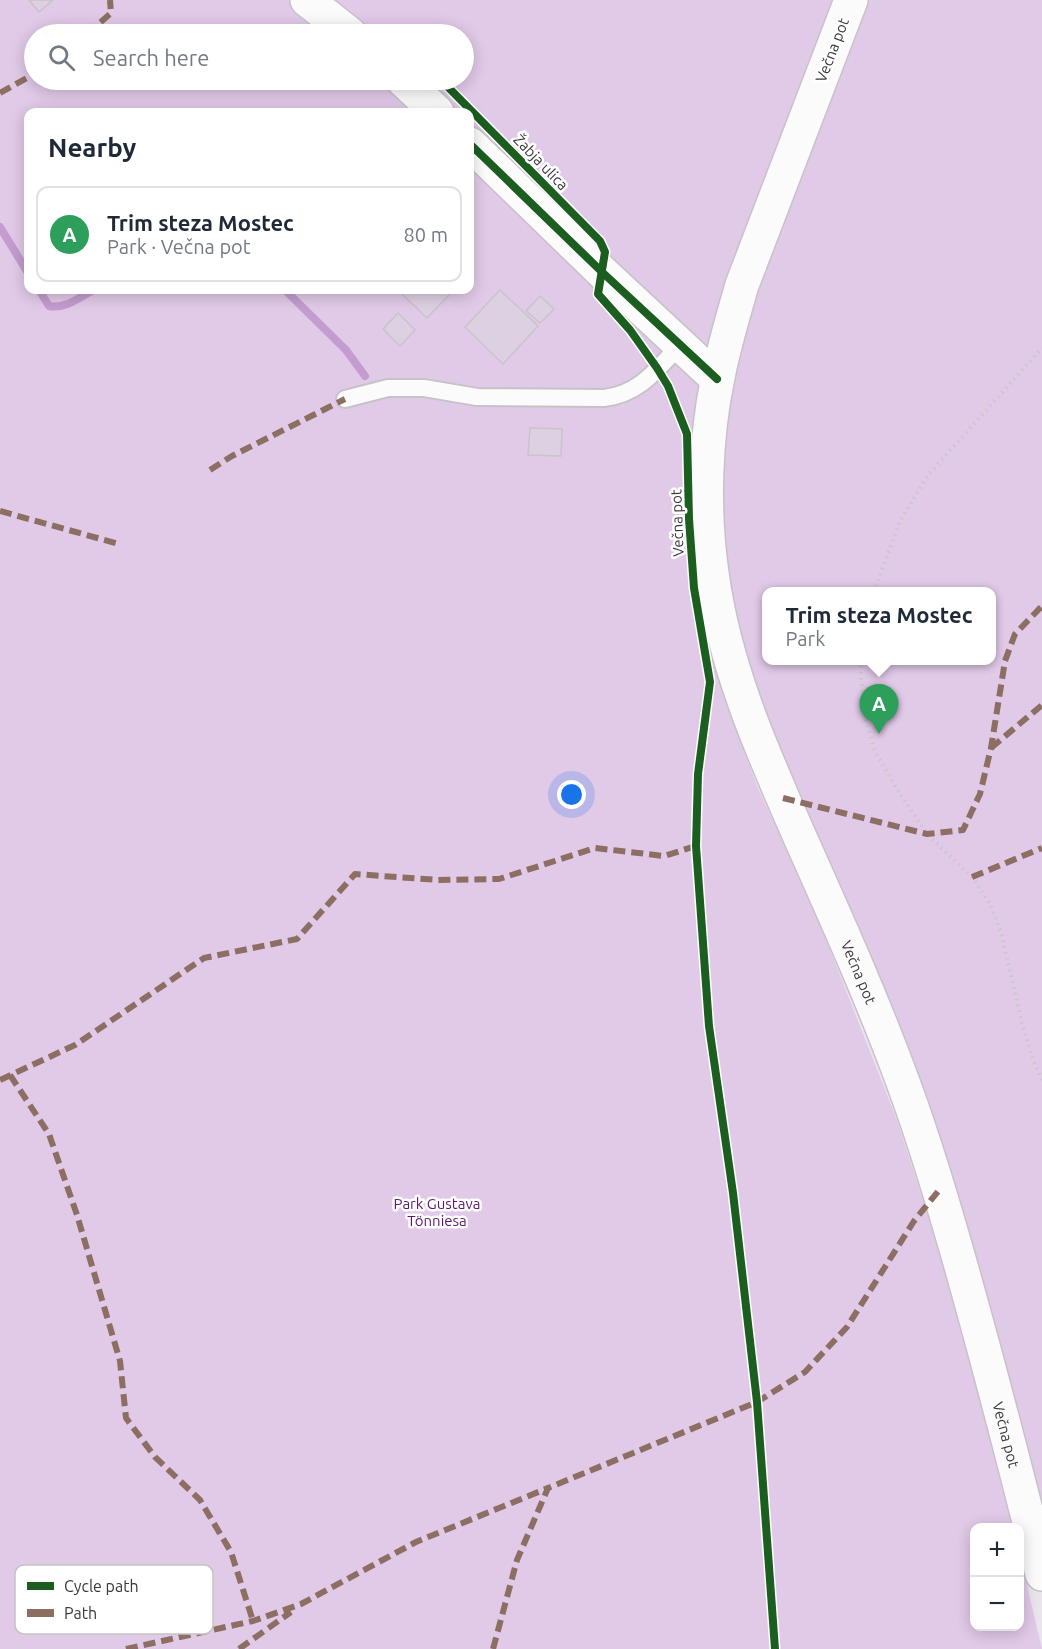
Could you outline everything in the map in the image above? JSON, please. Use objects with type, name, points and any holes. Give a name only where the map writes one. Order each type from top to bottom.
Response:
[{"type":"main road","points":[[307,0],[337,24]]},
{"type":"main road","name":"Večna pot","points":[[851,0],[742,285],[717,380],[710,425],[708,534],[718,615],[729,659],[747,712],[859,971],[923,1136],[980,1330],[1042,1574]]},
{"type":"main road","points":[[414,90],[433,108]]},
{"type":"main road","points":[[474,148],[717,380]]},
{"type":"lane","points":[[345,399],[388,388],[424,388],[477,397],[604,398],[617,396],[637,388],[681,344]]},
{"type":"path","points":[[875,587],[900,521],[928,475],[1042,348]]},
{"type":"path","points":[[861,665],[866,721],[875,751],[927,834],[972,877],[989,902],[1001,932],[1028,1043],[1042,1080]]},
{"type":"green space","name":"Park Gustava Tönniesa","points":[[0,0],[1042,0],[1042,1525],[953,1191],[741,743],[757,786],[819,922],[897,1120],[951,1287],[1011,1523],[970,1523],[970,1631],[1024,1631],[1024,1573],[1042,1649],[0,1649]]},
{"type":"building","points":[[29,0],[53,0],[39,12]]},
{"type":"building","points":[[500,290],[538,326],[503,364],[465,327]]},
{"type":"building","points":[[402,294],[450,294],[427,318]]},
{"type":"building","points":[[540,296],[554,309],[540,323],[526,311]]},
{"type":"building","points":[[398,313],[415,330],[400,346],[383,329]]},
{"type":"building","points":[[530,428],[562,429],[561,456],[528,455]]},
{"type":"waterway","points":[[0,227],[24,266]]},
{"type":"waterway","points":[[42,294],[49,306],[55,307],[72,302],[86,294]]},
{"type":"waterway","points":[[289,294],[346,350],[365,376]]},
{"type":"marked path","points":[[98,24],[111,13],[110,0]]},
{"type":"marked path","points":[[0,93],[24,80]]},
{"type":"marked path","points":[[210,470],[232,456],[345,399]]},
{"type":"marked path","points":[[0,511],[119,544]]},
{"type":"marked path","points":[[783,798],[927,834],[963,830],[980,794],[991,748],[1005,661],[1015,634],[1042,606]]},
{"type":"marked path","points":[[991,748],[1042,705]]},
{"type":"marked path","points":[[0,1080],[75,1045],[204,958],[297,939],[355,874],[438,880],[499,879],[595,848],[664,856],[696,846]]},
{"type":"marked path","points":[[972,877],[1042,848]]},
{"type":"marked path","points":[[10,1075],[49,1134],[77,1215],[120,1361],[126,1418],[155,1457],[200,1500],[231,1552],[253,1621]]},
{"type":"marked path","points":[[493,1649],[517,1560],[548,1488],[757,1402],[805,1372],[847,1327],[914,1221],[940,1189]]},
{"type":"marked path","points":[[213,1630],[253,1621],[301,1604],[416,1542],[548,1488]]},
{"type":"marked path","points":[[239,1649],[291,1612]]},
{"type":"marked path","points":[[126,1649],[194,1634]]},
{"type":"cycle path","name":"Žabja ulica","points":[[451,90],[469,108]]},
{"type":"cycle path","name":"Žabja ulica","points":[[474,113],[600,241],[605,252],[598,294],[630,330],[657,368],[668,386],[687,434],[689,519],[694,588],[710,682],[698,774],[696,846],[709,1026],[733,1193],[757,1402],[775,1649]]},
{"type":"cycle path","points":[[474,148],[717,379]]},
{"type":"place","name":"Trim steza Mostec","points":[[879,734]]}]
